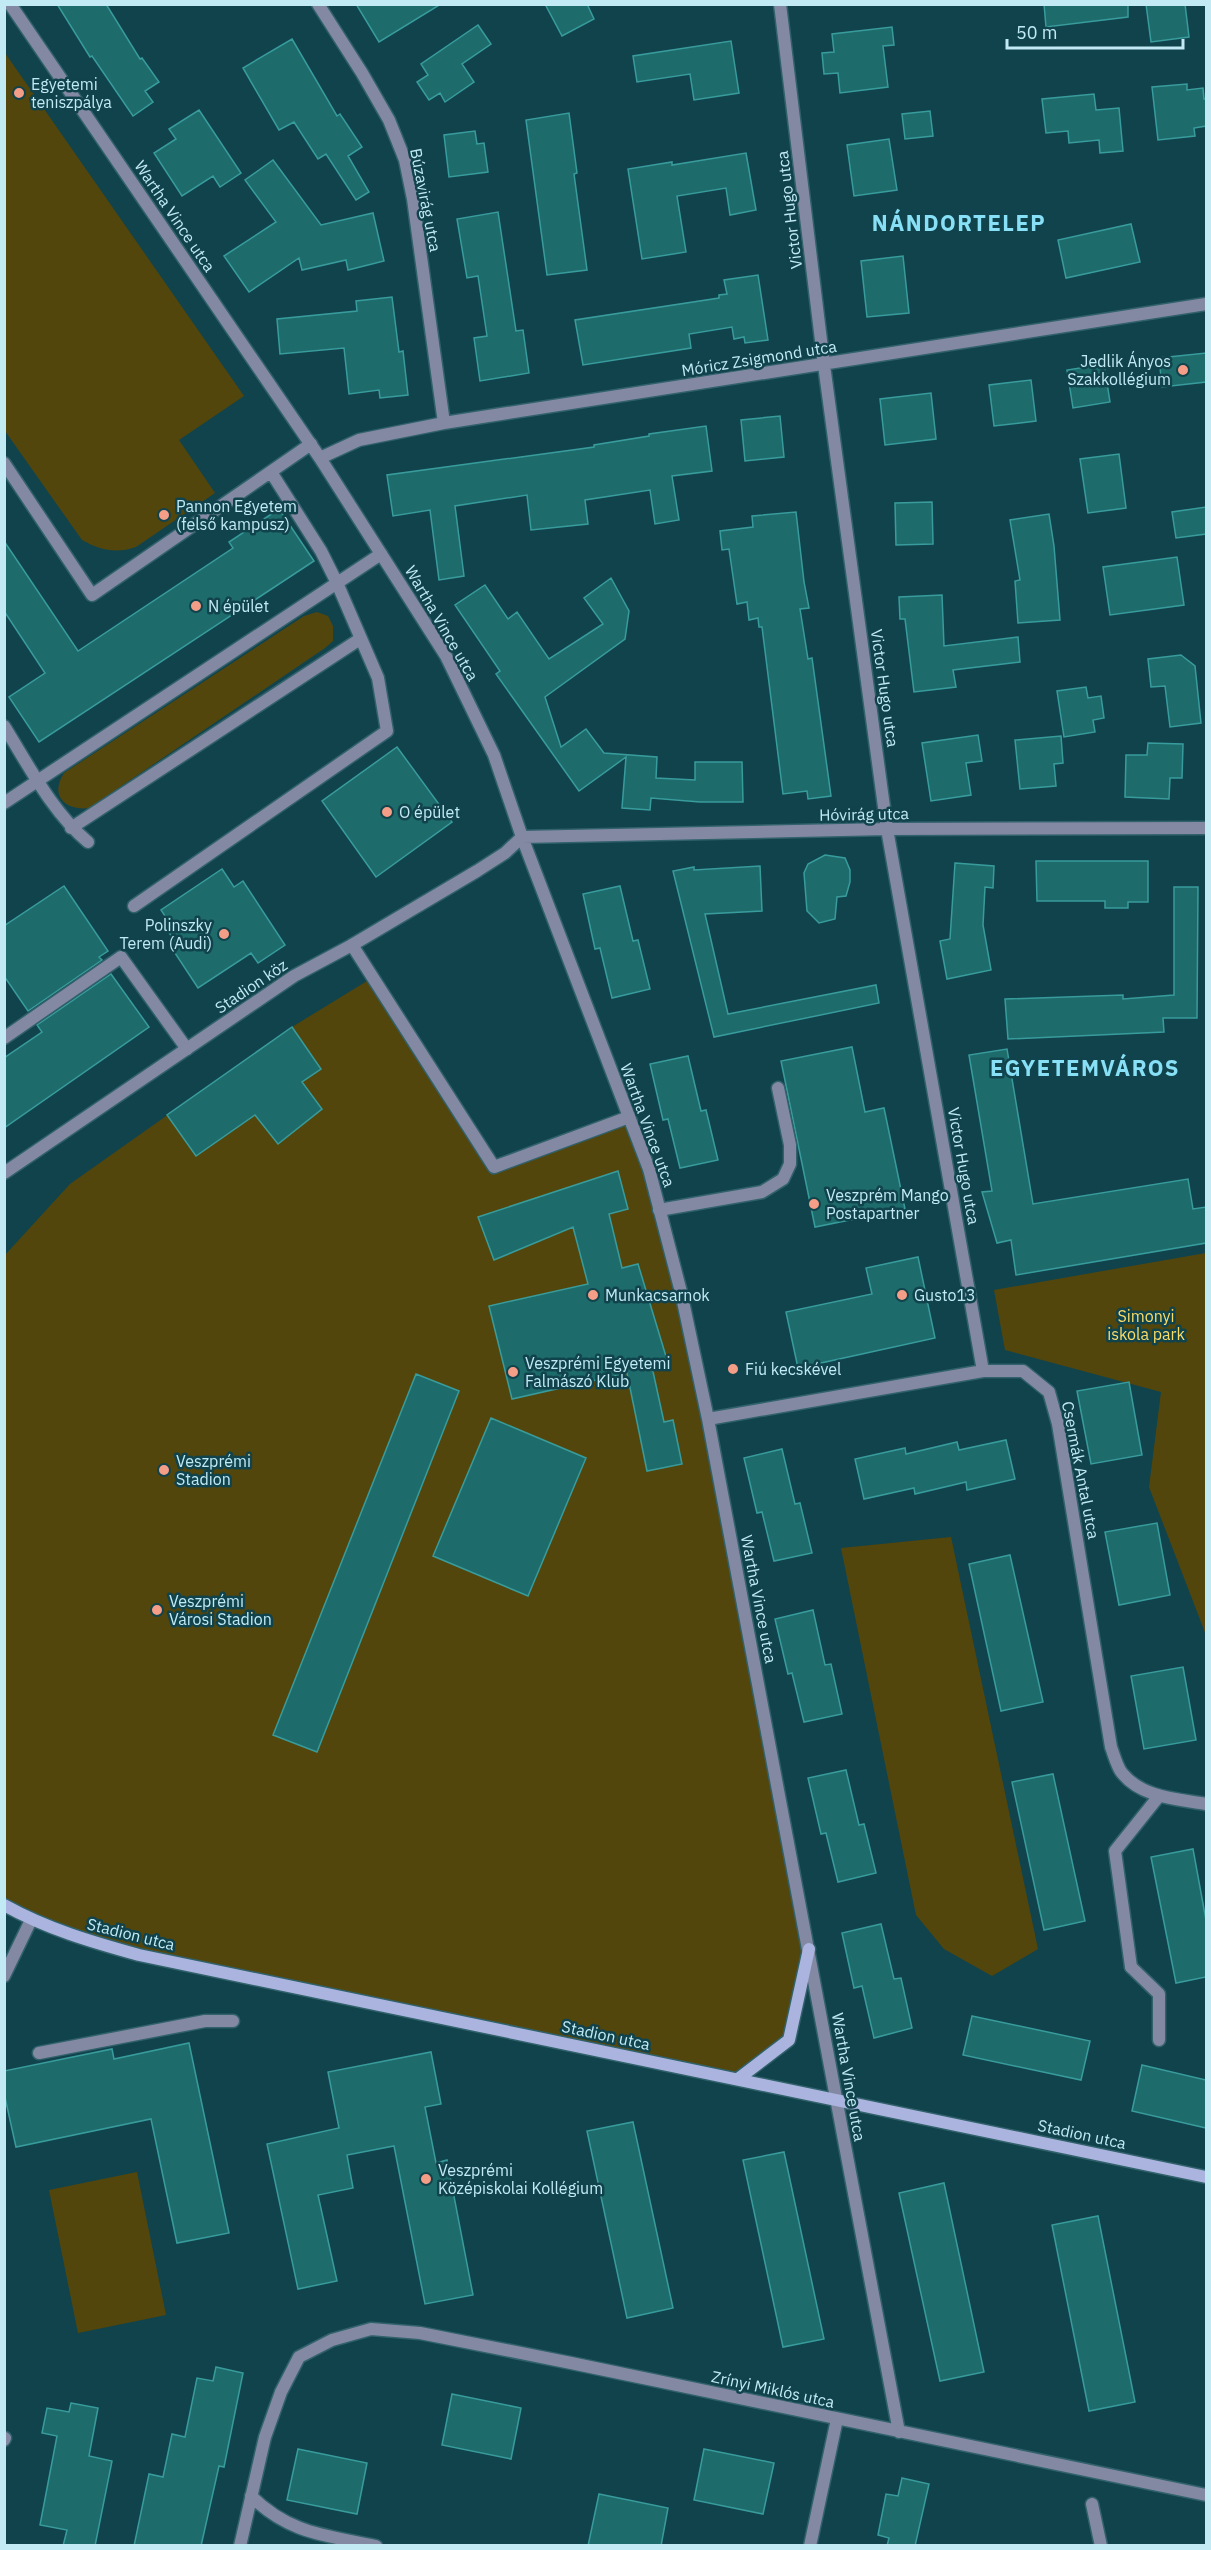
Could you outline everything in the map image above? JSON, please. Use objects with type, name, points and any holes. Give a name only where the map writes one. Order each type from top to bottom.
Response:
[{"type":"street","name":"Wartha Vince utca","points":[[10,4],[311,444],[446,656],[494,755],[522,837],[649,1168],[681,1292],[708,1419],[899,2432]]},
{"type":"street","name":"Búzavirág utca","points":[[318,4],[389,120],[405,160],[413,199],[444,423]]},
{"type":"street","name":"Victor Hugo utca","points":[[780,4],[824,365],[887,829],[984,1371]]},
{"type":"street","name":"Móricz Zsigmond utca","points":[[320,458],[359,440],[444,423],[1206,304]]},
{"type":"street","points":[[4,463],[92,595],[311,444]]},
{"type":"street","points":[[134,906],[387,731],[378,678],[337,583],[321,551],[271,472]]},
{"type":"street","points":[[4,803],[381,554]]},
{"type":"street","points":[[71,828],[360,639]]},
{"type":"street","points":[[4,726],[71,828],[88,842]]},
{"type":"street","name":"Hóvirág utca","points":[[522,837],[887,829],[1206,828]]},
{"type":"street","name":"Stadion köz","points":[[4,1173],[294,976],[352,945],[477,871],[505,853],[522,837]]},
{"type":"street","points":[[352,945],[494,1167],[629,1118]]},
{"type":"street","points":[[4,1038],[120,957],[187,1049]]},
{"type":"street","points":[[659,1210],[762,1192],[783,1179],[790,1164],[790,1145],[778,1088]]},
{"type":"street","name":"Csermák Antal utca","points":[[708,1419],[984,1371],[1023,1371],[1048,1392],[1058,1424],[1111,1747],[1122,1773],[1141,1788],[1159,1796],[1206,1804]]},
{"type":"street","points":[[1159,1796],[1115,1851],[1131,1967],[1159,1994],[1159,2040]]},
{"type":"street","name":"Stadion utca","points":[[4,1905],[31,1920],[87,1941],[140,1955],[1206,2177]]},
{"type":"street","points":[[4,1976],[31,1920]]},
{"type":"street","points":[[738,2079],[789,2040],[808,1949]]},
{"type":"street","points":[[39,2053],[205,2021],[233,2021]]},
{"type":"street","name":"Zrínyi Miklós utca","points":[[240,2546],[265,2437],[281,2392],[299,2357],[332,2340],[371,2329],[420,2333],[1206,2495]]},
{"type":"street","points":[[810,2546],[837,2419]]},
{"type":"street","points":[[251,2496],[270,2514],[302,2531],[376,2546]]},
{"type":"street","points":[[1092,2504],[1101,2546]]},
{"type":"green space","points":[[5,53],[244,396],[179,440],[215,493],[136,547],[129,549],[108,550],[82,540],[5,431]]},
{"type":"green space","points":[[317,612],[328,616],[333,626],[333,641],[325,648],[89,808],[73,807],[62,800],[58,789],[64,773],[304,616]]},
{"type":"green space","points":[[372,978],[494,1168],[629,1116],[708,1418],[809,1949],[789,2040],[738,2079],[139,1954],[5,1905],[5,1255],[70,1184],[292,1027]]},
{"type":"green space","name":"Simonyi iskola park","points":[[1206,1253],[1206,1635],[1149,1487],[1161,1392],[1005,1350],[994,1290]]},
{"type":"green space","points":[[951,1537],[1038,1949],[992,1976],[944,1949],[916,1915],[841,1548]]},
{"type":"green space","points":[[137,2172],[166,2315],[78,2333],[49,2190]]},
{"type":"building","points":[[57,4],[106,4],[140,59],[142,58],[159,82],[145,91],[153,102],[133,116],[92,56],[90,57]]},
{"type":"building","points":[[356,4],[441,4],[379,42]]},
{"type":"building","points":[[545,4],[587,4],[594,19],[562,36]]},
{"type":"building","points":[[1044,4],[1128,4],[1128,17],[1046,27]]},
{"type":"building","points":[[1146,4],[1185,4],[1189,37],[1151,42]]},
{"type":"building","points":[[478,25],[491,44],[462,64],[474,82],[445,102],[440,93],[429,100],[417,82],[428,75],[421,64]]},
{"type":"building","points":[[892,27],[894,45],[883,46],[888,87],[840,93],[838,73],[824,74],[822,53],[834,52],[832,34]]},
{"type":"building","points":[[292,39],[337,116],[340,114],[362,147],[348,156],[369,192],[356,200],[326,154],[318,159],[294,122],[279,130],[243,68]]},
{"type":"building","points":[[731,41],[739,93],[694,100],[690,74],[637,82],[633,56]]},
{"type":"building","points":[[1187,84],[1187,90],[1203,88],[1204,99],[1206,99],[1206,126],[1194,128],[1195,136],[1158,140],[1152,87]]},
{"type":"building","points":[[1094,94],[1096,110],[1119,108],[1123,151],[1100,153],[1099,140],[1069,143],[1068,131],[1046,133],[1042,99]]},
{"type":"building","points":[[199,110],[241,173],[220,187],[213,176],[182,196],[154,153],[176,139],[169,129]]},
{"type":"building","points":[[930,111],[933,136],[905,139],[902,114]]},
{"type":"building","points":[[569,113],[577,173],[574,174],[587,270],[547,275],[526,120]]},
{"type":"building","points":[[475,131],[477,144],[484,143],[488,172],[449,177],[444,135]]},
{"type":"building","points":[[889,139],[897,190],[854,196],[847,145]]},
{"type":"building","points":[[746,153],[756,210],[730,215],[726,188],[677,196],[686,252],[642,259],[628,169],[672,162],[672,165]]},
{"type":"building","points":[[273,160],[321,225],[373,213],[384,261],[348,270],[346,260],[302,270],[299,258],[249,292],[224,256],[276,222],[245,180]]},
{"type":"building","points":[[498,212],[516,331],[523,330],[529,373],[480,381],[474,338],[487,336],[478,276],[467,278],[457,219]]},
{"type":"building","points":[[1131,224],[1140,262],[1066,278],[1058,240]]},
{"type":"building","points":[[903,256],[909,313],[867,317],[861,261]]},
{"type":"building","points":[[758,275],[768,340],[745,343],[744,337],[734,339],[732,327],[689,334],[691,348],[583,365],[575,320],[719,298],[719,295],[727,294],[724,280]]},
{"type":"building","points":[[392,297],[399,352],[403,351],[408,395],[380,398],[379,390],[349,394],[344,348],[280,354],[277,319],[357,311],[356,301]]},
{"type":"building","name":"Jedlik Ányos Szakkollégium","points":[[1206,353],[1206,382],[1162,387],[1159,358]]},
{"type":"building","points":[[1104,364],[1110,402],[1073,408],[1067,370]]},
{"type":"building","points":[[1031,380],[1036,421],[994,426],[989,385]]},
{"type":"building","points":[[931,393],[936,439],[885,445],[880,399]]},
{"type":"building","points":[[780,416],[784,457],[745,461],[741,420]]},
{"type":"building","points":[[706,426],[712,471],[672,476],[679,520],[655,524],[650,490],[585,500],[588,524],[531,530],[527,495],[455,506],[464,576],[439,580],[430,510],[393,516],[387,475],[594,447],[594,445],[649,436],[649,434]]},
{"type":"building","points":[[1119,454],[1126,508],[1088,513],[1080,459]]},
{"type":"building","points":[[932,502],[933,544],[896,545],[895,503]]},
{"type":"building","points":[[1206,507],[1206,534],[1176,538],[1172,512]]},
{"type":"building","name":"N épület","points":[[279,509],[314,561],[39,742],[9,697],[45,673],[4,611],[4,541],[78,651],[233,548],[229,542]]},
{"type":"building","points":[[796,512],[809,608],[800,609],[808,659],[812,658],[831,796],[808,799],[807,791],[783,794],[762,627],[759,627],[758,618],[749,620],[747,602],[737,604],[729,549],[722,550],[720,531],[753,527],[752,516]]},
{"type":"building","points":[[1049,514],[1060,620],[1018,623],[1015,581],[1020,580],[1010,520]]},
{"type":"building","points":[[1177,557],[1184,605],[1110,615],[1103,567]]},
{"type":"building","points":[[611,578],[629,611],[625,639],[545,697],[561,747],[586,729],[604,753],[657,757],[656,778],[695,780],[695,762],[742,762],[743,802],[700,802],[651,798],[650,810],[622,808],[626,757],[579,791],[496,674],[500,671],[455,605],[485,585],[508,619],[517,612],[549,659],[603,624],[584,598]]},
{"type":"building","points":[[942,595],[944,646],[1018,637],[1020,662],[953,670],[956,687],[914,692],[905,619],[900,619],[899,597]]},
{"type":"building","points":[[1181,655],[1195,666],[1201,723],[1170,727],[1165,686],[1151,687],[1148,659]]},
{"type":"building","points":[[1086,687],[1088,698],[1101,696],[1104,718],[1093,720],[1095,732],[1064,737],[1057,691]]},
{"type":"building","points":[[978,735],[982,761],[966,763],[971,795],[931,801],[922,743]]},
{"type":"building","points":[[1061,736],[1063,763],[1054,764],[1056,786],[1020,789],[1015,740]]},
{"type":"building","points":[[1148,743],[1183,744],[1182,778],[1170,778],[1169,799],[1125,797],[1126,755],[1147,755]]},
{"type":"building","name":"O épület","points":[[397,747],[452,822],[376,877],[322,801]]},
{"type":"building","points":[[825,855],[845,858],[850,870],[850,882],[846,896],[837,897],[835,919],[819,923],[807,911],[804,873],[808,864]]},
{"type":"building","points":[[1036,861],[1148,861],[1148,902],[1128,902],[1128,908],[1105,908],[1105,901],[1037,901]]},
{"type":"building","points":[[955,863],[994,866],[993,888],[985,887],[983,925],[991,970],[947,979],[940,941],[950,939]]},
{"type":"building","points":[[760,866],[762,911],[705,914],[728,1014],[876,985],[879,1003],[714,1037],[673,871],[694,867],[694,870]]},
{"type":"building","name":"Polinszky Terem (Audi)","points":[[222,869],[234,887],[243,881],[285,945],[258,963],[251,953],[198,988],[169,944],[174,940],[166,928],[171,925],[161,910]]},
{"type":"building","points":[[64,886],[108,951],[99,957],[102,960],[28,1011],[4,976],[4,926]]},
{"type":"building","points":[[620,886],[633,941],[638,940],[650,989],[612,998],[600,948],[595,949],[583,894]]},
{"type":"building","points":[[1174,887],[1198,887],[1197,1018],[1163,1018],[1164,1032],[1008,1039],[1005,999],[1123,995],[1123,999],[1174,995]]},
{"type":"building","points":[[111,974],[149,1027],[4,1128],[4,1058],[42,1032],[37,1025]]},
{"type":"building","points":[[292,1027],[321,1069],[302,1082],[322,1109],[278,1144],[255,1115],[196,1156],[167,1115]]},
{"type":"building","points":[[852,1047],[865,1112],[884,1108],[905,1209],[815,1227],[781,1061]]},
{"type":"building","points":[[1007,1049],[1033,1204],[1188,1179],[1193,1209],[1206,1207],[1206,1243],[1016,1275],[1011,1240],[997,1243],[982,1192],[992,1191],[969,1055]]},
{"type":"building","points":[[688,1056],[701,1111],[706,1110],[718,1160],[680,1168],[668,1119],[663,1120],[650,1064]]},
{"type":"building","name":"Munkacsarnok","points":[[618,1171],[628,1209],[609,1214],[622,1268],[638,1264],[668,1363],[652,1367],[664,1422],[673,1420],[682,1464],[647,1471],[627,1373],[512,1399],[489,1306],[588,1284],[573,1227],[494,1260],[478,1217]]},
{"type":"building","points":[[918,1257],[935,1338],[798,1368],[786,1312],[872,1294],[866,1268]]},
{"type":"building","points":[[416,1374],[459,1391],[317,1752],[273,1735]]},
{"type":"building","points":[[1129,1382],[1142,1455],[1091,1464],[1077,1391]]},
{"type":"building","points":[[491,1418],[586,1458],[528,1596],[433,1556]]},
{"type":"building","points":[[1006,1440],[1015,1479],[967,1490],[966,1482],[915,1494],[914,1488],[864,1499],[855,1459],[905,1448],[906,1454],[957,1442],[959,1450]]},
{"type":"building","points":[[782,1449],[795,1504],[800,1503],[812,1553],[774,1561],[762,1512],[757,1513],[744,1458]]},
{"type":"building","points":[[1157,1523],[1170,1595],[1119,1605],[1105,1532]]},
{"type":"building","points":[[1010,1555],[1043,1702],[1001,1711],[969,1564]]},
{"type":"building","points":[[813,1610],[825,1665],[831,1664],[842,1714],[804,1722],[792,1673],[788,1674],[775,1619]]},
{"type":"building","points":[[1183,1667],[1196,1740],[1144,1749],[1131,1676]]},
{"type":"building","points":[[846,1770],[859,1825],[864,1824],[876,1873],[838,1882],[826,1833],[821,1834],[808,1778]]},
{"type":"building","points":[[1053,1774],[1085,1921],[1044,1930],[1012,1782]]},
{"type":"building","points":[[1193,1849],[1206,1920],[1206,1977],[1176,1983],[1151,1857]]},
{"type":"building","points":[[881,1924],[894,1979],[901,1978],[912,2028],[874,2038],[862,1986],[854,1988],[842,1933]]},
{"type":"building","points":[[972,2016],[1090,2041],[1081,2080],[963,2055]]},
{"type":"building","points":[[189,2043],[229,2233],[177,2243],[151,2119],[16,2147],[4,2093],[4,2071],[112,2049],[114,2059]]},
{"type":"building","name":"Veszprémi Középiskolai Kollégium","points":[[431,2052],[441,2104],[425,2107],[436,2163],[447,2160],[473,2295],[425,2304],[394,2146],[347,2155],[353,2188],[318,2195],[337,2281],[298,2289],[267,2144],[339,2128],[328,2072]]},
{"type":"building","points":[[1142,2065],[1206,2080],[1206,2128],[1132,2111]]},
{"type":"building","points":[[633,2122],[673,2308],[627,2318],[587,2131]]},
{"type":"building","points":[[784,2152],[824,2339],[783,2347],[743,2160]]},
{"type":"building","points":[[944,2183],[984,2372],[940,2381],[899,2193]]},
{"type":"building","points":[[1098,2216],[1135,2402],[1089,2411],[1052,2225]]},
{"type":"building","points":[[216,2367],[243,2373],[224,2467],[219,2466],[201,2546],[134,2546],[149,2474],[163,2477],[172,2434],[185,2437],[197,2378],[213,2381]]},
{"type":"building","points":[[452,2394],[521,2408],[511,2459],[442,2445]]},
{"type":"building","points":[[71,2403],[98,2408],[89,2456],[112,2461],[95,2546],[63,2546],[67,2530],[40,2525],[57,2436],[42,2433],[47,2408],[69,2412]]},
{"type":"building","points":[[298,2449],[367,2463],[357,2514],[287,2500]]},
{"type":"building","points":[[704,2449],[774,2463],[763,2514],[694,2500]]},
{"type":"building","points":[[902,2478],[929,2484],[915,2546],[887,2546],[889,2538],[878,2535],[886,2494],[898,2496]]},
{"type":"building","points":[[599,2494],[668,2508],[661,2546],[588,2546]]},
{"type":"place","name":"Egyetemi teniszpálya","points":[[19,93]]},
{"type":"place","name":"Jedlik Ányos Szakkollégium","points":[[1183,370]]},
{"type":"place","name":"Pannon Egyetem (felső kampusz)","points":[[164,515]]},
{"type":"place","name":"N épület","points":[[196,606]]},
{"type":"place","name":"O épület","points":[[387,812]]},
{"type":"place","name":"Polinszky Terem (Audi)","points":[[224,934]]},
{"type":"place","name":"Veszprém Mango Postapartner","points":[[814,1204]]},
{"type":"place","name":"Munkacsarnok","points":[[593,1295]]},
{"type":"place","name":"Gusto13","points":[[902,1295]]},
{"type":"place","name":"Fiú kecskével","points":[[733,1369]]},
{"type":"place","name":"Veszprémi Egyetemi Falmászó Klub","points":[[513,1372]]},
{"type":"place","name":"Veszprémi Stadion","points":[[164,1470]]},
{"type":"place","name":"Veszprémi Városi Stadion","points":[[157,1610]]},
{"type":"place","name":"Veszprémi Középiskolai Kollégium","points":[[426,2179]]},
{"type":"district","name":"NÁNDORTELEP","points":[[959,223]]},
{"type":"district","name":"EGYETEMVÁROS","points":[[1085,1068]]}]
